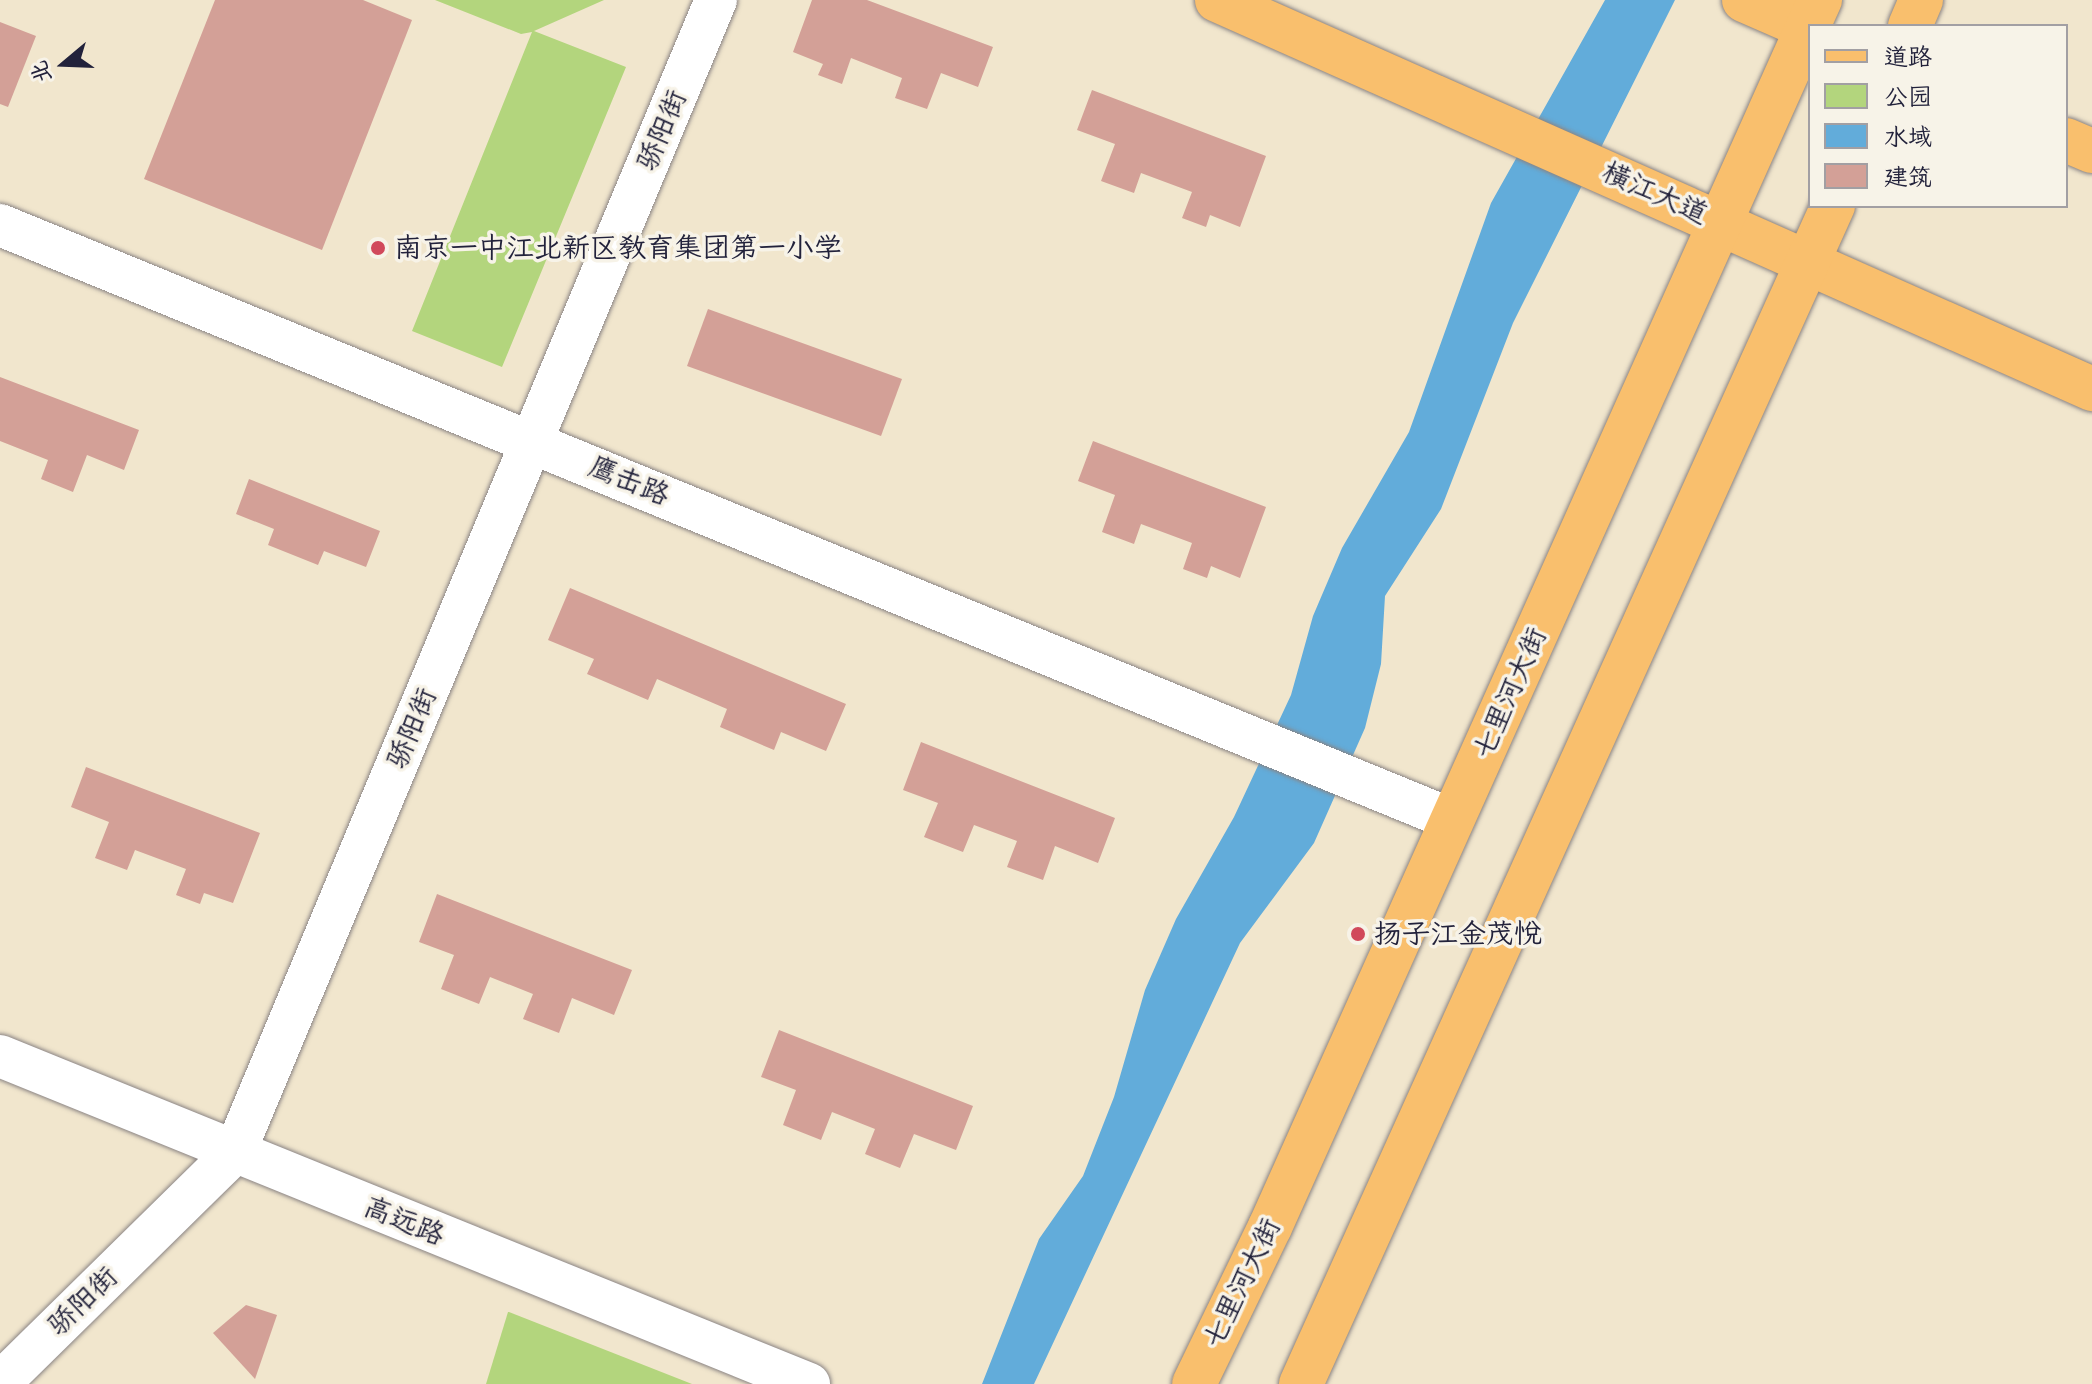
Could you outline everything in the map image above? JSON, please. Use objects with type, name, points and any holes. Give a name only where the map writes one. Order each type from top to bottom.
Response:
[{"type":"main road","name":"横江大道","points":[[1217,0],[2092,389]]},
{"type":"main road","points":[[1744,0],[1813,19]]},
{"type":"main road","points":[[1911,24],[1921,0]]},
{"type":"main road","name":"七里河大街","points":[[1194,1384],[1453,820],[1808,30]]},
{"type":"main road","points":[[2068,141],[2092,151]]},
{"type":"main road","points":[[1301,1384],[1832,208]]},
{"type":"street","name":"骄阳街","points":[[0,1383],[235,1152],[716,0]]},
{"type":"street","name":"鹰击路","points":[[0,225],[1453,820]]},
{"type":"street","name":"高远路","points":[[0,1056],[809,1384]]},
{"type":"green space","points":[[435,0],[604,0],[534,31],[626,67],[502,367],[412,331],[532,32],[521,34]]},
{"type":"green space","points":[[509,1312],[692,1384],[486,1384]]},
{"type":"water","points":[[1605,0],[1675,0],[1513,323],[1441,509],[1385,596],[1381,664],[1365,728],[1314,843],[1240,943],[1034,1384],[982,1384],[1039,1239],[1083,1176],[1114,1097],[1145,990],[1176,919],[1234,817],[1291,695],[1313,616],[1342,548],[1409,432],[1491,203]]},
{"type":"building","points":[[215,0],[363,0],[412,20],[322,250],[144,179]]},
{"type":"building","points":[[812,0],[867,0],[993,47],[978,87],[941,73],[927,109],[895,98],[902,78],[851,58],[842,84],[818,75],[823,64],[793,52]]},
{"type":"building","points":[[0,22],[36,36],[8,107],[0,104]]},
{"type":"building","points":[[1092,90],[1266,156],[1240,227],[1210,215],[1206,227],[1182,218],[1192,192],[1141,173],[1134,193],[1101,181],[1115,144],[1077,130]]},
{"type":"building","points":[[708,309],[902,379],[881,436],[687,366]]},
{"type":"building","points":[[0,377],[139,430],[124,470],[87,455],[73,492],[41,479],[48,460],[0,441]]},
{"type":"building","points":[[1093,441],[1266,507],[1240,578],[1211,566],[1207,578],[1183,569],[1192,543],[1141,524],[1134,544],[1102,532],[1115,495],[1078,481]]},
{"type":"building","points":[[249,479],[380,531],[366,567],[324,551],[318,565],[268,545],[274,529],[236,514]]},
{"type":"building","points":[[570,588],[846,704],[826,751],[781,732],[774,750],[720,727],[727,709],[657,679],[648,700],[587,674],[594,659],[548,640]]},
{"type":"building","points":[[921,742],[1115,818],[1098,863],[1055,846],[1043,880],[1007,867],[1017,841],[974,825],[963,852],[924,837],[938,803],[903,790]]},
{"type":"building","points":[[86,767],[260,833],[233,903],[204,893],[200,904],[176,895],[186,869],[135,850],[127,870],[95,858],[109,822],[71,807]]},
{"type":"building","points":[[437,894],[632,970],[614,1015],[572,998],[559,1033],[523,1019],[533,994],[490,977],[479,1004],[441,989],[454,955],[419,942]]},
{"type":"building","points":[[779,1030],[973,1106],[956,1150],[914,1134],[900,1168],[865,1154],[875,1129],[832,1112],[821,1140],[783,1125],[796,1090],[761,1077]]},
{"type":"building","points":[[246,1305],[277,1315],[255,1379],[213,1333]]},
{"type":"place","name":"南京一中江北新区教育集团第一小学","points":[[378,248]]},
{"type":"place","name":"扬子江金茂悦","points":[[1358,934]]}]
